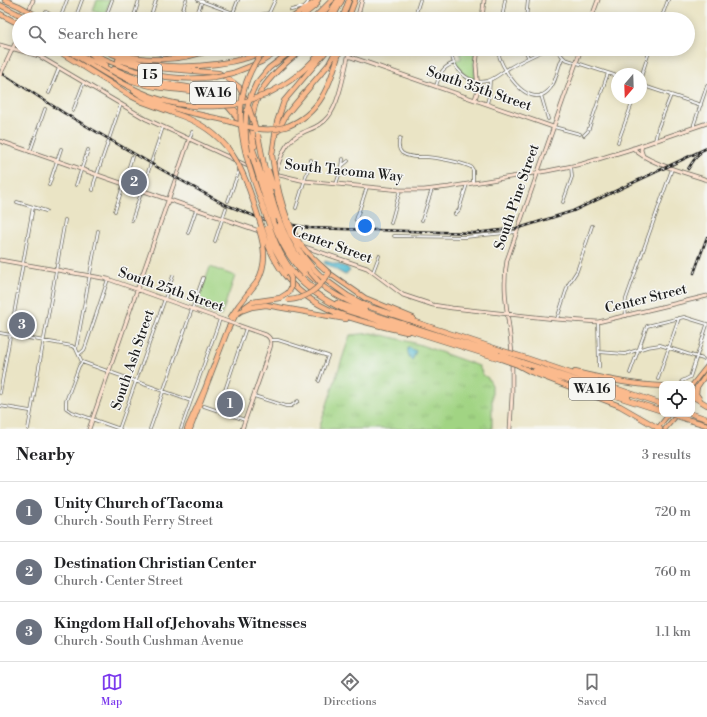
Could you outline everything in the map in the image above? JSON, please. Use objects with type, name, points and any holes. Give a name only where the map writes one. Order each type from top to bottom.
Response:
[{"type":"highway","points":[[5,0],[30,12]]},
{"type":"highway","points":[[301,12],[320,0]]},
{"type":"highway","points":[[307,12],[320,0]]},
{"type":"highway","points":[[320,12],[332,0]]},
{"type":"highway","points":[[323,12],[332,0]]},
{"type":"highway","points":[[330,12],[338,0]]},
{"type":"highway","points":[[336,12],[342,0]]},
{"type":"highway","points":[[345,12],[349,0]]},
{"type":"highway","points":[[351,12],[355,0]]},
{"type":"highway","points":[[0,5],[14,12]]},
{"type":"highway","points":[[0,14],[12,20]]},
{"type":"highway","points":[[66,56],[131,96],[189,119],[204,127],[223,143],[239,164],[268,246],[284,274],[294,286],[325,308],[346,316],[426,336]]},
{"type":"highway","name":"I 5","points":[[78,56],[147,94],[169,102],[205,107],[234,105],[265,95],[301,73],[317,56]]},
{"type":"highway","points":[[84,56],[122,76],[146,85],[195,90],[217,99],[228,108],[238,120],[253,159],[279,237],[290,257],[321,290],[354,307],[385,318]]},
{"type":"highway","name":"WA 16","points":[[94,56],[104,64],[128,75],[157,83],[200,88],[221,98],[236,111],[243,122],[258,164]]},
{"type":"highway","name":"I 5","points":[[97,56],[124,68],[150,75],[190,79],[214,77],[233,73],[261,62],[271,56]]},
{"type":"highway","points":[[111,56],[139,66],[219,74],[239,87],[246,99],[278,200]]},
{"type":"highway","points":[[115,56],[150,64],[188,66],[207,65],[249,56]]},
{"type":"highway","points":[[132,56],[159,59],[189,56]]},
{"type":"highway","name":"WA 16","points":[[260,56],[248,78],[242,99],[240,114],[241,133],[259,197],[276,246],[286,263],[312,290],[332,304],[345,310],[426,336],[501,355]]},
{"type":"highway","points":[[285,56],[269,68],[256,84],[250,96],[244,120],[244,131],[248,155],[275,237],[296,274],[314,289],[332,301],[501,355],[524,364],[620,406],[659,429]]},
{"type":"highway","points":[[295,56],[271,76],[259,96],[253,114],[252,123],[258,164],[280,231],[294,258],[305,273],[340,297],[373,310],[388,313]]},
{"type":"highway","name":"WA 16","points":[[322,56],[284,101],[279,116],[272,155],[272,172],[284,222],[295,245],[322,281],[354,300],[426,325],[501,355],[518,365],[524,364],[555,368],[659,407]]},
{"type":"highway","points":[[275,135],[286,115],[329,64],[333,56]]},
{"type":"highway","points":[[123,82],[136,92],[161,104],[263,130],[274,130],[285,127],[304,118],[317,106],[324,94],[338,56]]},
{"type":"highway","points":[[258,135],[272,198],[284,232],[296,254],[306,268],[322,281]]},
{"type":"highway","points":[[272,155],[277,183],[290,226],[299,242],[307,252],[329,273],[358,294],[426,325]]},
{"type":"highway","points":[[249,305],[256,300],[280,298],[288,293],[291,288],[291,278],[270,241],[259,197]]},
{"type":"highway","points":[[190,429],[234,312],[257,282],[264,266],[264,251],[253,200]]},
{"type":"highway","points":[[228,329],[235,315],[242,308],[258,302],[288,300],[306,296],[311,293],[329,273]]},
{"type":"highway","points":[[235,315],[252,307],[266,305],[302,310],[388,327]]},
{"type":"highway","points":[[524,364],[659,407]]},
{"type":"highway","points":[[555,368],[607,380],[659,386]]},
{"type":"highway","points":[[697,387],[696,394],[701,401]]},
{"type":"highway","points":[[187,429],[205,389]]},
{"type":"highway","points":[[695,397],[707,405]]},
{"type":"highway","points":[[695,415],[707,419]]},
{"type":"highway","points":[[680,417],[707,426]]},
{"type":"highway","points":[[682,417],[686,419]]},
{"type":"main road","points":[[29,12],[33,0]]},
{"type":"main road","points":[[359,12],[362,0]]},
{"type":"main road","points":[[483,12],[484,0]]},
{"type":"main road","points":[[594,12],[598,0]]},
{"type":"main road","name":"South Tacoma Way","points":[[0,45],[12,48]]},
{"type":"main road","points":[[0,75],[12,50]]},
{"type":"main road","name":"South Tacoma Way","points":[[39,56],[146,119],[241,164],[275,174],[336,184],[400,190],[432,189],[538,173],[571,166],[633,148],[707,123]]},
{"type":"main road","points":[[275,174],[283,151],[290,142],[300,134],[318,126],[326,120],[331,113],[336,103],[348,56]]},
{"type":"main road","name":"South 35th Street","points":[[348,56],[553,126]]},
{"type":"main road","points":[[476,99],[478,90],[476,65],[477,56]]},
{"type":"main road","name":"South Pine Street","points":[[510,429],[513,384],[505,270],[507,260],[578,56]]},
{"type":"main road","points":[[88,429],[189,140]]},
{"type":"main road","name":"Center Street","points":[[0,141],[364,267],[373,272],[395,290],[413,299],[452,308],[598,322],[707,296]]},
{"type":"main road","points":[[642,145],[641,150],[643,156]]},
{"type":"main road","points":[[633,148],[643,156],[707,180]]},
{"type":"main road","name":"South 25th Street","points":[[0,260],[108,279],[267,335],[271,340]]},
{"type":"main road","points":[[242,429],[270,348],[271,340]]},
{"type":"main road","points":[[695,381],[707,366]]},
{"type":"main road","points":[[695,390],[707,373]]},
{"type":"main road","points":[[659,429],[668,417]]},
{"type":"main road","points":[[666,429],[675,417]]},
{"type":"street","points":[[63,12],[67,0]]},
{"type":"street","points":[[78,12],[82,0]]},
{"type":"street","points":[[108,12],[112,0]]},
{"type":"street","points":[[135,12],[139,0]]},
{"type":"street","points":[[152,12],[156,0]]},
{"type":"street","points":[[182,12],[186,0]]},
{"type":"street","points":[[198,0],[230,12]]},
{"type":"street","points":[[233,12],[238,0]]},
{"type":"street","points":[[270,12],[274,0]]},
{"type":"street","points":[[290,10],[304,6],[309,0]]},
{"type":"street","points":[[416,12],[420,0]]},
{"type":"street","points":[[503,12],[505,0]]},
{"type":"street","points":[[527,12],[528,0]]},
{"type":"street","points":[[664,12],[668,0]]},
{"type":"street","points":[[199,12],[203,1]]},
{"type":"street","points":[[452,56],[454,63],[460,72],[466,77],[478,81],[490,80],[528,57]]},
{"type":"street","points":[[499,56],[506,70],[518,87],[524,92],[534,96],[541,95],[551,88],[563,57],[611,74]]},
{"type":"street","points":[[644,68],[648,56]]},
{"type":"street","points":[[436,86],[443,69],[454,63]]},
{"type":"street","points":[[49,93],[59,67]]},
{"type":"street","points":[[584,135],[588,131],[608,73]]},
{"type":"street","points":[[487,103],[490,80]]},
{"type":"street","points":[[74,111],[84,82]]},
{"type":"street","points":[[647,86],[701,105]]},
{"type":"street","points":[[694,127],[707,86]]},
{"type":"street","points":[[655,141],[658,128],[671,94]]},
{"type":"street","points":[[541,95],[548,119]]},
{"type":"street","points":[[93,190],[121,104]]},
{"type":"street","points":[[618,142],[632,104]]},
{"type":"street","points":[[30,152],[45,109]]},
{"type":"street","name":"South 35th Street","points":[[553,126],[580,134]]},
{"type":"street","points":[[132,220],[163,127]]},
{"type":"street","points":[[189,140],[192,132]]},
{"type":"street","points":[[400,138],[398,144],[399,149],[406,155],[432,158],[470,167],[473,171],[473,183]]},
{"type":"street","points":[[49,185],[61,149]]},
{"type":"street","points":[[76,185],[88,150]]},
{"type":"street","points":[[115,210],[132,157]]},
{"type":"street","points":[[336,184],[343,159]]},
{"type":"street","points":[[296,208],[311,160]]},
{"type":"street","points":[[342,167],[348,161]]},
{"type":"street","points":[[228,201],[241,164]]},
{"type":"street","points":[[563,202],[572,175],[571,166]]},
{"type":"street","points":[[626,316],[624,306],[626,299],[673,168]]},
{"type":"street","points":[[456,214],[459,210],[467,184]]},
{"type":"street","points":[[356,220],[367,187]]},
{"type":"street","points":[[422,220],[432,189]]},
{"type":"street","points":[[391,223],[400,190]]},
{"type":"street","points":[[17,202],[46,211]]},
{"type":"street","points":[[0,393],[33,207]]},
{"type":"street","points":[[215,241],[226,208]]},
{"type":"street","points":[[188,233],[196,209]]},
{"type":"street","points":[[28,429],[65,220]]},
{"type":"street","points":[[557,319],[568,286],[577,271],[592,226]]},
{"type":"street","points":[[76,349],[98,231]]},
{"type":"street","points":[[394,236],[465,237],[517,232]]},
{"type":"street","points":[[373,272],[379,256]]},
{"type":"street","name":"South Ash Street","points":[[120,429],[173,276]]},
{"type":"street","points":[[150,429],[203,278]]},
{"type":"street","points":[[79,354],[85,348],[108,279]]},
{"type":"street","points":[[630,373],[646,326],[684,317],[707,324],[690,377],[682,381]]},
{"type":"street","points":[[658,379],[679,318]]},
{"type":"street","points":[[181,429],[221,320]]},
{"type":"street","points":[[598,322],[600,367]]},
{"type":"street","points":[[218,411],[246,328]]},
{"type":"street","points":[[0,333],[70,345],[76,349],[82,362],[191,401]]},
{"type":"street","name":"South 25th Street","points":[[271,340],[278,340],[328,356],[319,381]]},
{"type":"street","points":[[599,352],[622,354],[654,346],[669,347],[703,359]]},
{"type":"street","points":[[82,362],[79,365],[66,401],[66,408],[120,429]]},
{"type":"street","points":[[254,396],[286,406],[291,406],[298,401]]},
{"type":"street","points":[[0,406],[31,412]]},
{"type":"street","points":[[204,406],[245,420]]},
{"type":"green space","points":[[97,0],[110,0],[106,12],[93,11]]},
{"type":"green space","points":[[461,56],[475,56],[474,80],[460,70],[455,60],[461,59]]},
{"type":"green space","points":[[210,267],[235,276],[221,316],[196,307]]},
{"type":"green space","points":[[371,333],[418,344],[479,366],[483,375],[488,378],[492,385],[492,429],[319,429],[350,335]]},
{"type":"water","points":[[325,261],[347,267],[350,271],[345,275],[324,263]]},
{"type":"water","points":[[408,348],[416,351],[412,361],[408,355]]},
{"type":"railway","points":[[0,72],[64,113],[224,204],[262,219],[309,228],[474,233],[519,228],[573,211],[707,148]]},
{"type":"railway","points":[[688,169],[700,153]]},
{"type":"railway","points":[[694,273],[707,237]]},
{"type":"place","name":"Destination Christian Center","points":[[134,182]]},
{"type":"place","name":"Kingdom Hall of Jehovahs Witnesses","points":[[22,325]]},
{"type":"place","name":"Unity Church of Tacoma","points":[[230,404]]}]
